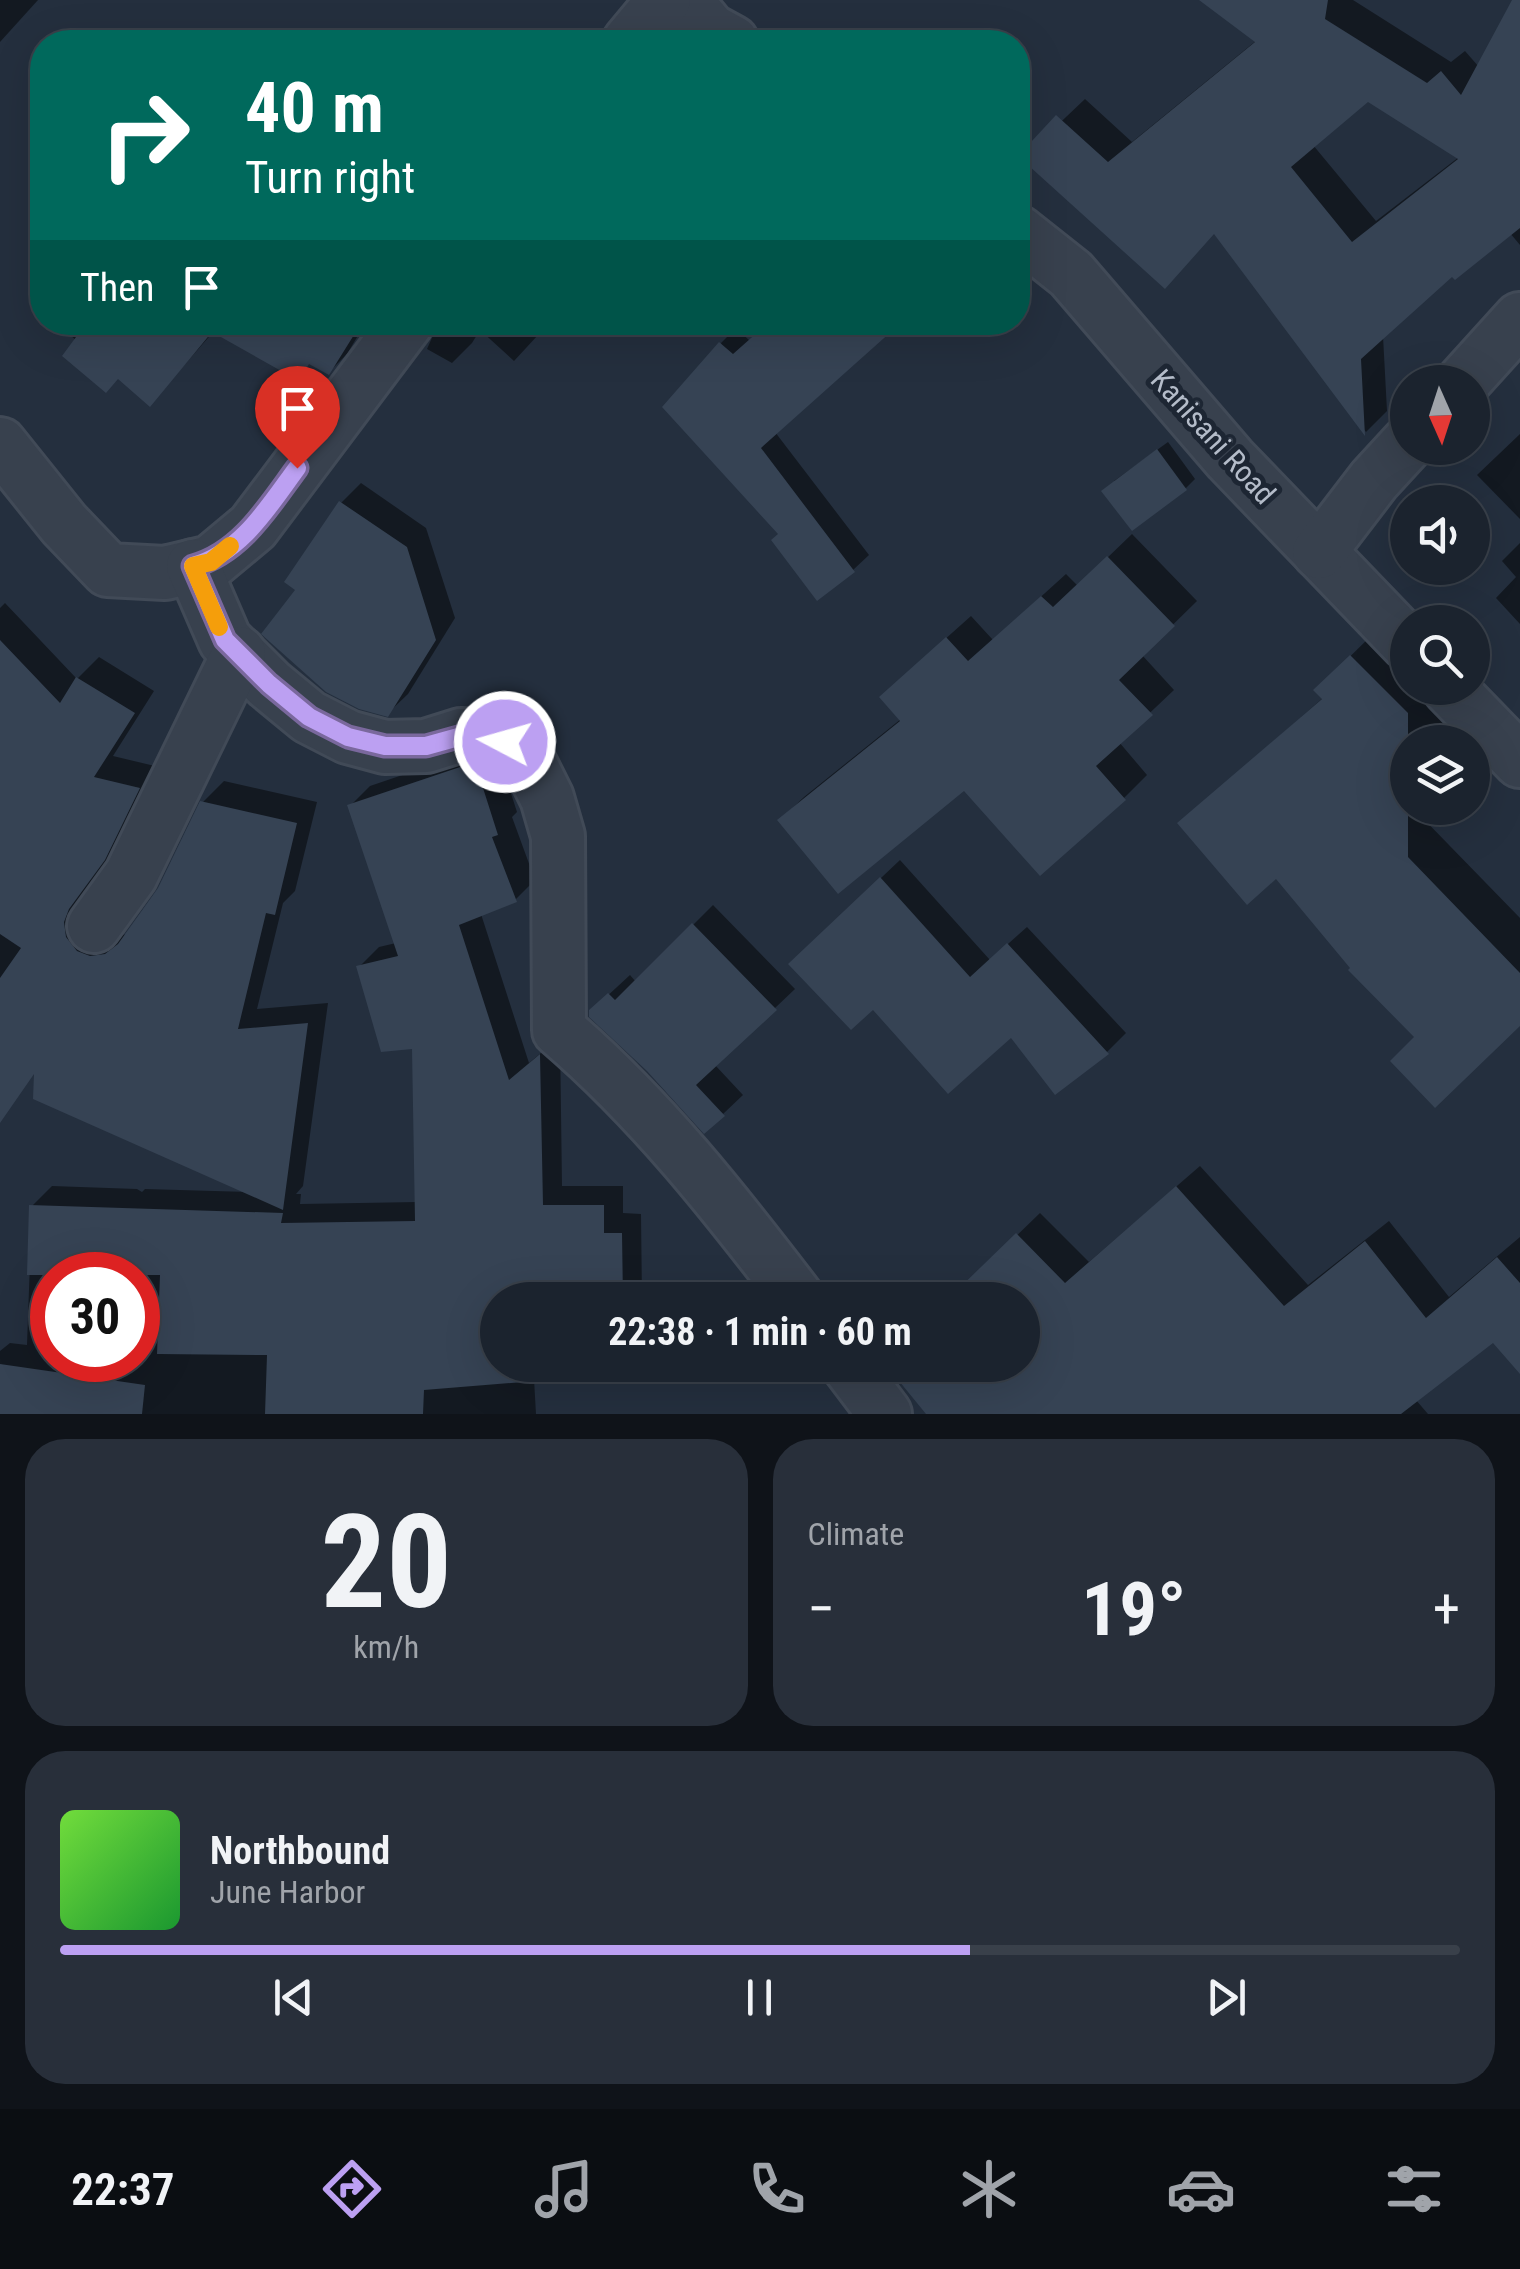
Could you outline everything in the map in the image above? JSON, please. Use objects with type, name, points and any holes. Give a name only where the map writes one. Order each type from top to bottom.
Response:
[{"type":"street","points":[[639,30],[664,0]]},
{"type":"street","points":[[685,0],[710,30]]},
{"type":"street","name":"Kanisani Road","points":[[1030,242],[1071,274],[1230,458],[1390,625]]},
{"type":"street","points":[[1478,365],[1520,319]]},
{"type":"street","points":[[0,444],[64,524],[108,570],[165,573],[211,562],[254,527],[396,335]]},
{"type":"street","points":[[1319,552],[1390,463]]},
{"type":"street","points":[[193,566],[225,640],[309,717],[348,737],[385,746],[426,746],[462,736],[481,736],[505,742],[532,768],[558,836],[559,1030],[640,1105],[722,1199],[785,1282]]},
{"type":"street","points":[[94,926],[131,875],[239,653]]},
{"type":"street","points":[[1465,705],[1520,762]]},
{"type":"street","points":[[861,1382],[886,1414]]},
{"type":"building","points":[[1199,0],[1328,0],[1325,19],[1427,83],[1441,71],[1461,95],[1512,0],[1520,0],[1520,228],[1455,280],[1452,277],[1361,359],[1365,436],[1214,234],[1165,289],[1030,167],[1030,143],[1056,115],[1108,162],[1255,42]],"holes":[[[1368,102],[1458,159],[1352,242],[1291,167]]]},
{"type":"building","points":[[77,335],[210,335],[150,407],[118,379],[106,393],[62,356]]},
{"type":"building","points":[[217,335],[354,335],[329,375],[309,364],[299,381]]},
{"type":"building","points":[[754,335],[887,335],[761,448],[855,572],[817,601],[771,540],[778,534],[662,407],[719,342],[733,354]]},
{"type":"building","points":[[1157,449],[1187,490],[1132,531],[1101,491]]},
{"type":"building","points":[[339,501],[407,547],[436,640],[388,717],[359,709],[326,692],[261,634],[295,590],[284,582]]},
{"type":"building","points":[[1107,556],[1175,626],[1119,680],[1153,715],[1096,766],[1126,800],[1040,876],[964,791],[838,894],[777,820],[900,721],[879,697],[946,637],[968,661],[1041,596],[1053,607]]},
{"type":"building","points":[[0,640],[60,703],[76,677],[135,713],[94,777],[140,788],[105,860],[69,909],[64,922],[66,937],[77,951],[90,956],[105,954],[118,944],[158,888],[200,801],[297,823],[275,915],[266,913],[238,1029],[308,1023],[283,1210],[33,1099],[34,1074],[0,1123],[0,978],[21,948],[0,934]]},
{"type":"building","points":[[1350,655],[1390,695],[1390,705],[1400,705],[1408,713],[1408,725],[1390,725],[1390,825],[1408,825],[1408,857],[1520,973],[1520,1026],[1435,1108],[1390,1061],[1414,1037],[1348,970],[1276,879],[1247,905],[1177,823],[1322,699],[1313,690]]},
{"type":"building","points":[[466,765],[476,766],[498,835],[492,837],[517,902],[459,925],[509,1080],[540,1054],[543,1205],[604,1205],[604,1233],[622,1233],[623,1282],[480,1282],[480,1382],[524,1382],[424,1390],[423,1414],[265,1414],[267,1355],[160,1354],[160,1252],[30,1252],[27,1275],[29,1205],[283,1213],[281,1223],[415,1221],[412,1049],[381,1052],[356,966],[398,956],[347,805]]},
{"type":"building","points":[[880,877],[970,977],[1007,943],[1109,1054],[1055,1095],[1011,1038],[948,1094],[873,1010],[851,1030],[788,964]]},
{"type":"building","points":[[692,923],[777,1010],[696,1085],[725,1116],[704,1134],[647,1071],[589,1017],[589,1010],[608,993],[615,1000]]},
{"type":"building","points":[[1176,1186],[1284,1306],[1365,1241],[1426,1318],[1497,1257],[1520,1283],[1520,1374],[1493,1343],[1401,1414],[926,1414],[900,1382],[1040,1382],[1040,1282],[966,1282],[1016,1233],[1065,1283]]},
{"type":"building","points":[[0,1364],[30,1368],[30,1382],[145,1385],[142,1414],[0,1414]]},
{"type":"slow traffic","points":[[219,627],[193,566],[211,562],[230,546]]},
{"type":"route","points":[[297,468],[254,527],[211,562],[193,566],[225,640],[309,717],[348,737],[385,746],[426,746],[462,736],[505,742]]}]
